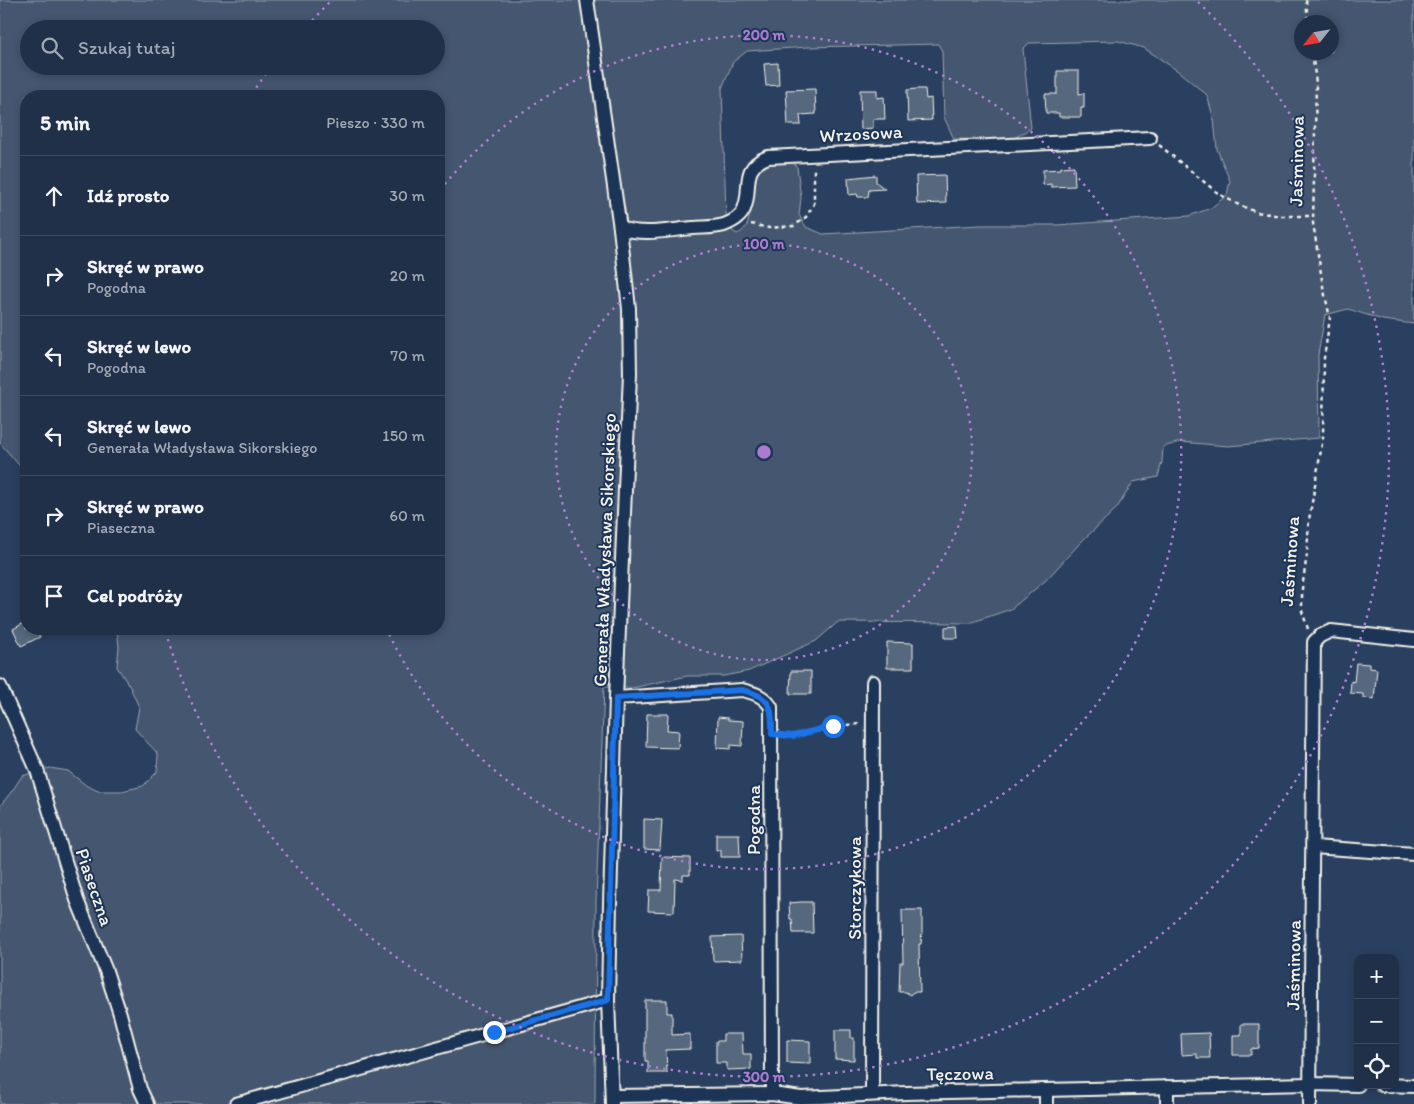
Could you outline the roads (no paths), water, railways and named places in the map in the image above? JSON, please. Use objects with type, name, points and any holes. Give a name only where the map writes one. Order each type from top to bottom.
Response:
[{"type":"street","name":"Generała Władysława Sikorskiego","points":[[587,0],[620,228],[628,309],[630,374],[616,698],[608,1000],[612,1100]]},
{"type":"street","name":"Wrzosowa","points":[[620,228],[630,231],[657,231],[723,225],[736,219],[744,208],[750,171],[759,160],[768,157],[1150,138]]},
{"type":"street","name":"Jaśminowa","points":[[1310,1104],[1314,642],[1320,636],[1331,631],[1414,640]]},
{"type":"street","name":"Storczykowa","points":[[872,682],[872,1094]]},
{"type":"street","name":"Piaseczna","points":[[0,686],[36,770],[77,900],[106,971],[120,1014],[140,1089],[147,1104]]},
{"type":"street","name":"Pogodna","points":[[616,698],[742,690],[757,694],[766,699],[771,707],[772,1094]]},
{"type":"street","points":[[1313,847],[1414,854]]},
{"type":"street","points":[[236,1104],[608,1000]]},
{"type":"street","name":"Tęczowa","points":[[612,1100],[772,1094],[801,1098],[872,1094],[1310,1084],[1354,1085]]},
{"type":"street","points":[[1399,1086],[1414,1086]]},
{"type":"street","points":[[1167,1088],[1167,1104]]},
{"type":"street","points":[[1046,1091],[1046,1104]]}]
